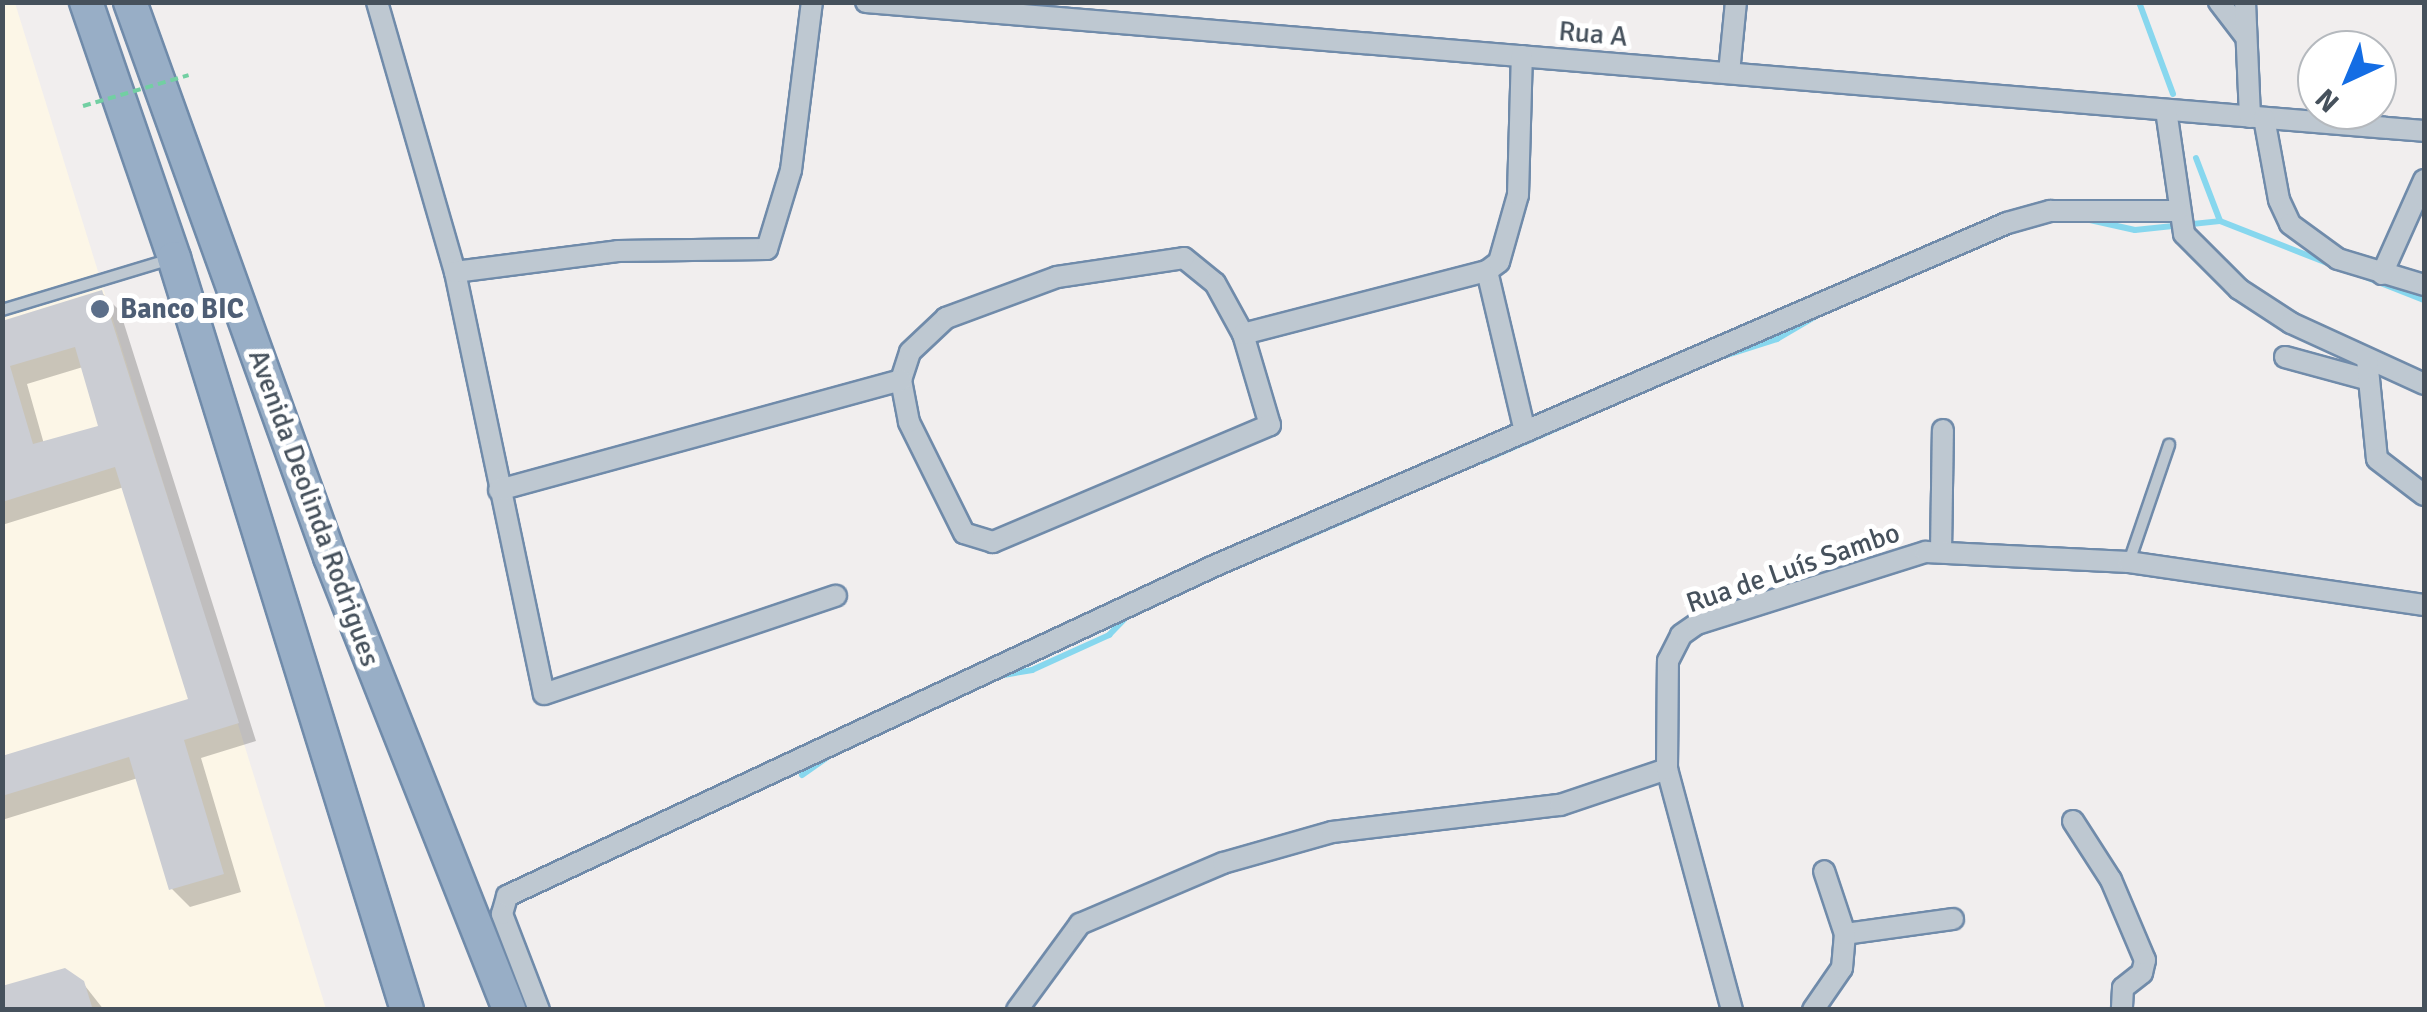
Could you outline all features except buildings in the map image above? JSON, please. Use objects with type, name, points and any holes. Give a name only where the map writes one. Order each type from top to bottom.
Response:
[{"type":"highway","name":"Avenida Deolinda Rodrigues","points":[[86,2],[174,258],[407,1010]]},
{"type":"highway","name":"Avenida Deolinda Rodrigues","points":[[130,2],[330,557],[509,1010]]},
{"type":"street","points":[[377,2],[455,272],[546,696],[836,596]]},
{"type":"street","points":[[455,272],[618,251],[767,249],[791,170],[812,2]]},
{"type":"street","name":"Rua A","points":[[866,2],[1122,11],[1522,56],[2249,116]]},
{"type":"street","points":[[1729,73],[1736,2]]},
{"type":"street","points":[[2219,2],[2246,38]]},
{"type":"street","points":[[2245,2],[2249,116],[2290,224],[2338,259],[2424,285]]},
{"type":"street","points":[[1244,334],[1487,271],[1506,248],[1518,195],[1522,56]]},
{"type":"street","points":[[2166,110],[2184,234],[2239,289],[2368,370]]},
{"type":"street","points":[[2249,116],[2424,131]]},
{"type":"street","points":[[2382,274],[2424,180]]},
{"type":"street","points":[[539,1010],[502,914],[506,896],[1214,566],[2008,223],[2050,211],[2178,212]]},
{"type":"street","points":[[1184,258],[1214,283],[1244,334],[1272,420],[1264,431],[993,542],[978,542],[952,518],[909,422],[901,380],[910,352],[946,318],[1097,269],[1184,258]]},
{"type":"street","points":[[1487,271],[1525,432]]},
{"type":"street","points":[[2286,357],[2424,384]]},
{"type":"street","points":[[2368,370],[2377,459],[2424,496]]},
{"type":"street","points":[[499,490],[901,380]]},
{"type":"street","points":[[1941,552],[1944,430]]},
{"type":"street","name":"Rua de Luís Sambo","points":[[1732,1010],[1667,769],[1668,661],[1682,635],[1808,586],[1941,552],[2129,562],[2424,605]]},
{"type":"street","points":[[1017,1010],[1080,924],[1222,864],[1332,832],[1560,805],[1667,769]]},
{"type":"street","points":[[2073,821],[2111,880],[2146,960],[2122,988],[2122,1010]]},
{"type":"street","points":[[1814,1010],[1842,968],[1846,934],[1824,872]]},
{"type":"street","points":[[1846,934],[1953,919]]},
{"type":"lane","points":[[2,310],[174,258]]},
{"type":"lane","points":[[2129,562],[2169,444]]},
{"type":"path","points":[[83,106],[188,75]]},
{"type":"shaded area","points":[[2,3],[15,3],[326,1009],[3,1009]]},
{"type":"waterway","points":[[2139,2],[2173,94]]},
{"type":"waterway","points":[[2196,158],[2220,221]]},
{"type":"waterway","points":[[2090,220],[2135,230],[2220,221],[2332,265]]},
{"type":"waterway","points":[[2363,276],[2424,300]]},
{"type":"waterway","points":[[1724,356],[1777,339],[1818,315]]},
{"type":"waterway","points":[[1482,461],[1576,420]]},
{"type":"waterway","points":[[1271,552],[1378,506]]},
{"type":"waterway","points":[[998,676],[1032,670],[1109,635],[1128,615]]},
{"type":"waterway","points":[[802,775],[829,756]]},
{"type":"place","name":"Banco BIC","points":[[100,309]]}]
